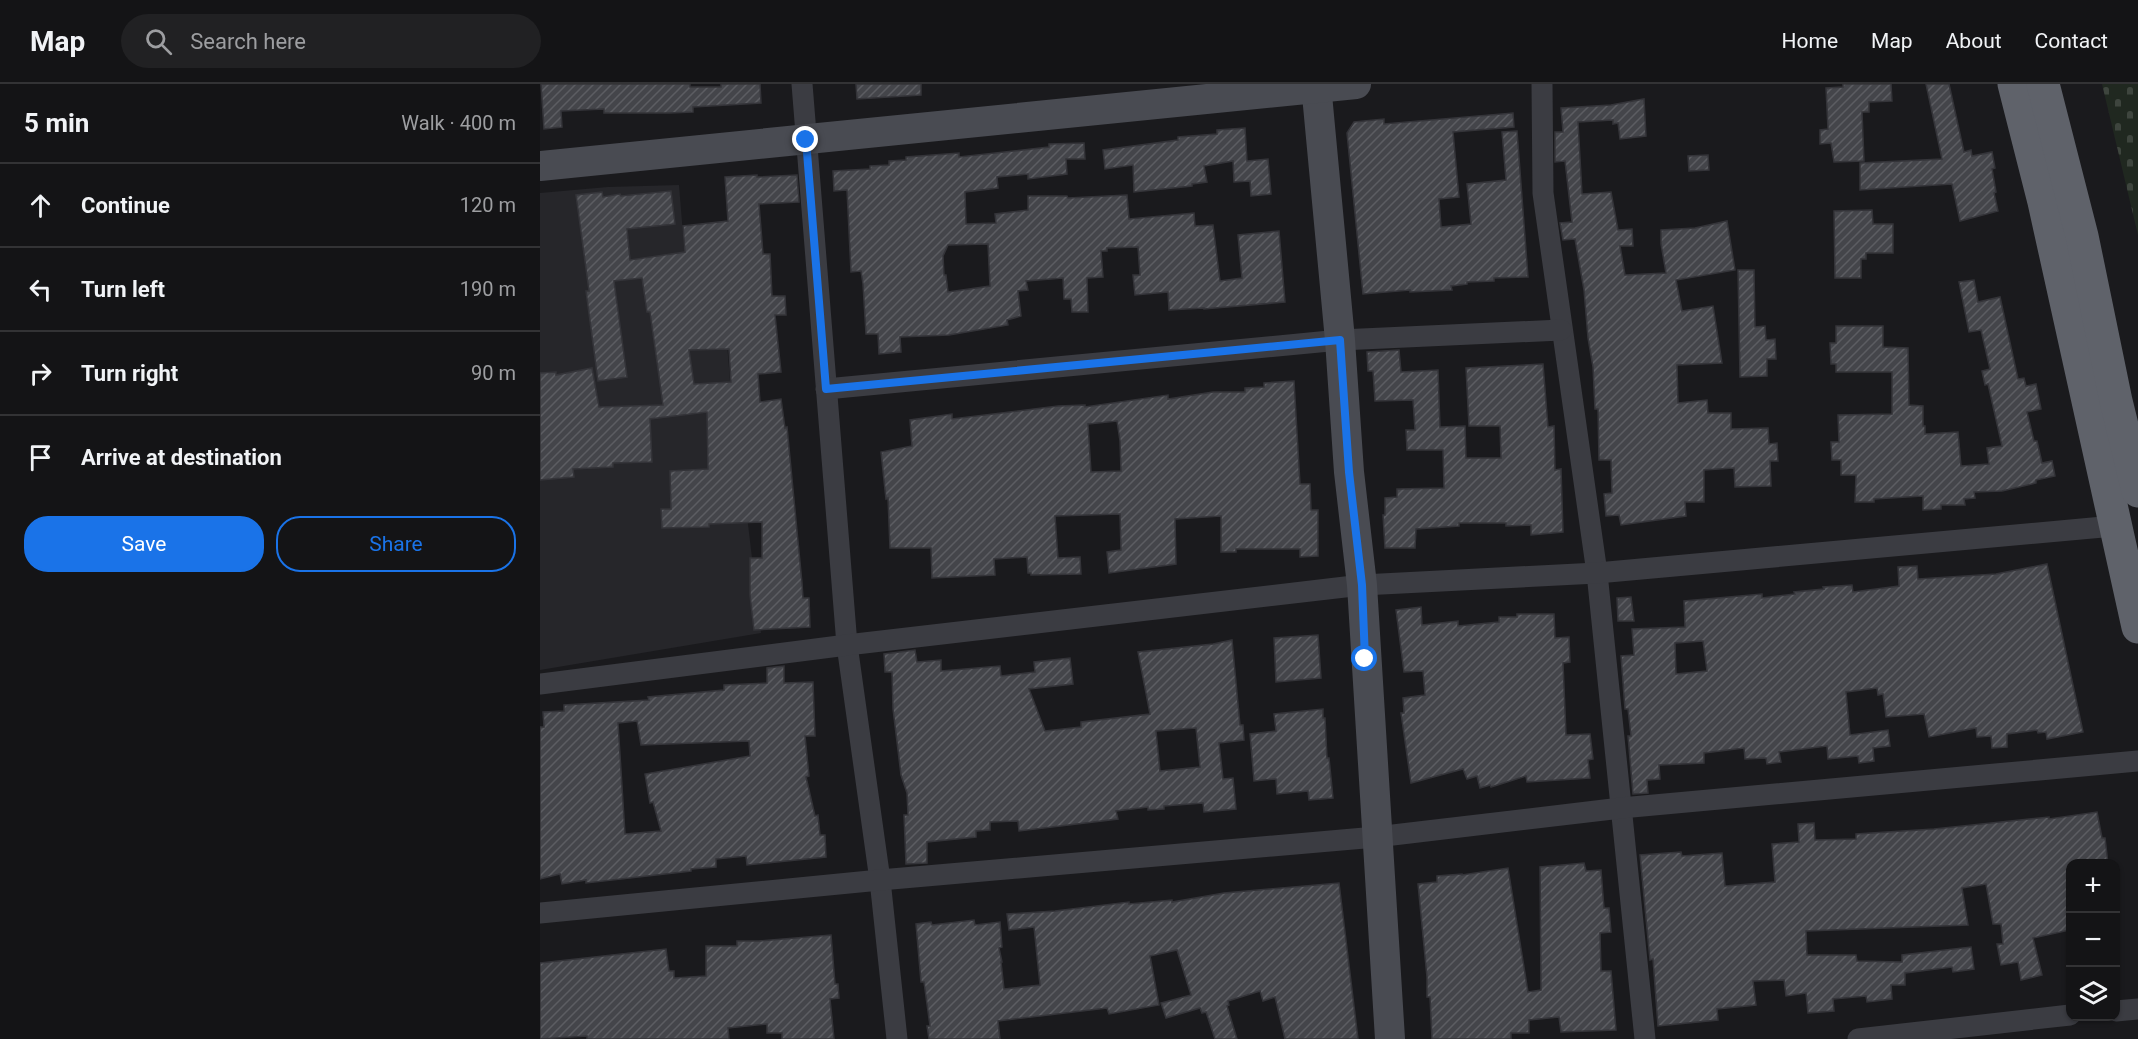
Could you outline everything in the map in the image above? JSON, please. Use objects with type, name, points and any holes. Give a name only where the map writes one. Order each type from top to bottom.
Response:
[{"type":"highway","points":[[2014,84],[2044,202],[2138,627]]},
{"type":"highway","points":[[2043,84],[2082,236],[2116,401],[2138,490]]},
{"type":"main road","points":[[540,166],[1316,86],[1356,84]]},
{"type":"main road","points":[[1316,86],[1340,340],[1349,472],[1362,585],[1390,1039]]},
{"type":"street","points":[[801,84],[847,645],[880,880],[897,1039]]},
{"type":"street","points":[[1542,84],[1543,194],[1598,573],[1645,1039]]},
{"type":"street","points":[[826,389],[1340,340],[1561,330]]},
{"type":"street","points":[[540,684],[847,645],[1362,585],[1598,573],[2114,526]]},
{"type":"street","points":[[540,913],[880,880],[1376,837],[1621,808],[2138,761]]},
{"type":"street","points":[[2120,1011],[2138,1009]]},
{"type":"street","points":[[1858,1039],[2066,1016]]},
{"type":"shaded area","points":[[679,185],[689,308],[724,306],[732,405],[761,633],[540,670],[540,193],[608,187]]},
{"type":"green space","points":[[2102,84],[2138,84],[2138,235]]},
{"type":"building","points":[[541,84],[690,84],[690,87],[721,87],[721,84],[760,84],[761,103],[693,107],[693,112],[669,113],[604,113],[604,109],[561,111],[562,127],[544,129]]},
{"type":"building","points":[[856,84],[921,84],[921,95],[857,99]]},
{"type":"building","points":[[1843,84],[1891,84],[1892,101],[1869,102],[1869,112],[1862,112],[1864,161],[1834,162],[1831,143],[1820,144],[1820,130],[1828,129],[1826,88],[1843,87]]},
{"type":"building","points":[[1926,84],[1949,84],[1964,152],[1971,150],[1972,156],[1992,152],[1995,168],[1992,169],[1996,192],[1994,193],[1998,211],[1960,221],[1952,184],[1860,190],[1860,163],[1942,159]]},
{"type":"building","points":[[1644,99],[1646,136],[1620,139],[1618,123],[1613,124],[1613,120],[1578,122],[1582,194],[1611,192],[1618,230],[1632,229],[1633,246],[1620,246],[1625,275],[1666,273],[1661,230],[1695,228],[1727,221],[1735,270],[1676,280],[1682,311],[1713,306],[1722,363],[1677,365],[1678,403],[1707,400],[1708,413],[1731,413],[1731,429],[1768,428],[1769,444],[1777,443],[1778,461],[1770,461],[1771,486],[1735,487],[1734,468],[1704,470],[1704,502],[1685,502],[1686,516],[1621,525],[1619,515],[1606,516],[1604,494],[1612,493],[1611,460],[1599,460],[1598,409],[1595,409],[1593,367],[1584,290],[1575,239],[1563,240],[1560,223],[1572,222],[1565,161],[1555,162],[1555,132],[1563,132],[1561,108],[1611,105]]},
{"type":"building","points":[[1513,113],[1514,127],[1453,132],[1459,197],[1439,199],[1441,227],[1471,224],[1467,184],[1506,180],[1502,132],[1517,131],[1528,277],[1467,282],[1467,284],[1451,286],[1452,290],[1410,292],[1410,290],[1363,294],[1347,133],[1354,122],[1384,119],[1384,124]]},
{"type":"building","points":[[1245,128],[1247,161],[1268,159],[1271,194],[1251,196],[1250,181],[1234,182],[1233,161],[1204,166],[1207,182],[1192,184],[1192,186],[1134,192],[1133,165],[1105,169],[1103,150],[1178,140],[1178,137],[1217,134],[1217,130]]},
{"type":"building","points":[[1084,143],[1085,159],[1066,159],[1067,174],[1028,179],[1028,174],[997,177],[998,188],[965,192],[966,224],[996,223],[995,214],[1028,210],[1028,196],[1067,196],[1068,198],[1127,195],[1129,219],[1194,213],[1195,226],[1213,225],[1220,281],[1242,278],[1238,235],[1279,231],[1285,302],[1169,310],[1168,292],[1135,295],[1133,275],[1140,275],[1138,247],[1107,248],[1107,251],[1101,251],[1103,277],[1087,278],[1088,312],[1072,312],[1071,299],[1064,299],[1063,278],[1026,281],[1028,290],[1018,291],[1021,316],[1007,320],[1008,325],[949,335],[900,337],[901,352],[879,354],[878,334],[866,334],[861,271],[851,272],[847,190],[834,191],[833,171],[870,169],[870,166],[889,165],[889,161],[906,160],[906,157],[959,153],[959,157],[1049,147],[1049,144]],"holes":[[[988,244],[990,286],[948,292],[943,256],[948,245]]]},
{"type":"building","points":[[1708,155],[1709,170],[1689,171],[1688,156]]},
{"type":"building","points":[[797,175],[799,202],[759,204],[763,254],[770,254],[772,296],[785,296],[786,315],[775,315],[781,372],[758,374],[760,402],[781,399],[785,428],[787,427],[803,598],[809,598],[810,627],[754,630],[750,595],[750,558],[762,558],[762,522],[709,524],[709,527],[662,528],[661,509],[671,509],[670,471],[708,469],[707,412],[650,419],[652,462],[613,463],[613,467],[573,469],[574,477],[540,480],[540,373],[556,372],[556,375],[592,368],[599,407],[663,405],[650,312],[647,312],[642,278],[614,281],[627,377],[598,381],[576,195],[602,192],[603,197],[671,191],[675,224],[627,229],[630,260],[685,252],[683,226],[728,221],[725,177]],"holes":[[[729,349],[731,382],[694,384],[689,350]]]},
{"type":"building","points":[[1872,210],[1873,224],[1893,224],[1893,253],[1866,253],[1866,259],[1861,259],[1861,278],[1835,278],[1834,211]]},
{"type":"building","points":[[1738,270],[1754,270],[1755,327],[1765,326],[1766,340],[1775,339],[1776,359],[1767,359],[1767,376],[1740,377]]},
{"type":"building","points":[[1974,280],[1978,302],[2000,297],[2018,379],[2024,378],[2026,386],[2036,384],[2041,409],[2027,412],[2042,463],[2052,461],[2055,476],[2002,491],[1974,492],[1975,498],[1964,499],[1965,505],[1941,505],[1941,509],[1923,510],[1923,496],[1855,502],[1856,475],[1841,475],[1841,460],[1832,460],[1831,442],[1839,442],[1838,415],[1892,414],[1892,372],[1836,372],[1836,364],[1831,364],[1830,343],[1836,343],[1836,326],[1883,326],[1883,347],[1908,348],[1909,405],[1923,406],[1925,434],[1958,432],[1961,466],[1989,464],[1987,448],[2002,446],[1988,384],[1985,385],[1982,371],[1990,369],[1981,330],[1969,332],[1959,282]]},
{"type":"building","points":[[1399,350],[1401,372],[1438,370],[1440,427],[1465,426],[1466,458],[1501,458],[1500,426],[1469,426],[1466,368],[1543,364],[1548,427],[1554,426],[1555,470],[1561,469],[1563,532],[1531,535],[1531,525],[1459,523],[1459,526],[1416,529],[1415,548],[1385,548],[1383,515],[1385,515],[1385,498],[1397,497],[1397,489],[1444,488],[1443,450],[1407,450],[1406,430],[1415,430],[1413,400],[1375,401],[1373,371],[1368,371],[1367,352]]},
{"type":"building","points":[[1294,381],[1300,484],[1310,484],[1311,510],[1318,510],[1318,556],[1300,557],[1300,549],[1236,549],[1236,552],[1221,552],[1221,516],[1175,519],[1176,564],[1109,573],[1107,552],[1121,550],[1120,514],[1055,516],[1058,558],[1080,557],[1081,574],[1031,575],[1028,573],[1027,557],[994,559],[995,575],[932,578],[931,548],[890,548],[888,498],[886,499],[881,452],[912,446],[910,420],[952,414],[952,419],[1058,406],[1085,405],[1085,407],[1168,395],[1168,399],[1213,392],[1245,392],[1245,388],[1264,387],[1264,383]],"holes":[[[1117,421],[1121,471],[1091,472],[1088,424]]]},
{"type":"building","points":[[2047,564],[2083,732],[2047,739],[2046,732],[2038,733],[2037,730],[2007,734],[2007,747],[1992,748],[1991,736],[1977,737],[1976,728],[1929,737],[1924,714],[1886,717],[1883,694],[1878,695],[1877,688],[1846,692],[1850,735],[1888,730],[1890,746],[1873,748],[1874,761],[1859,763],[1858,756],[1828,759],[1827,746],[1779,752],[1781,762],[1767,764],[1766,758],[1745,759],[1744,748],[1704,753],[1704,763],[1659,765],[1660,779],[1647,780],[1648,793],[1633,794],[1628,736],[1631,736],[1628,709],[1625,709],[1621,656],[1634,655],[1632,629],[1685,627],[1684,601],[1762,594],[1762,598],[1824,589],[1823,587],[1852,585],[1853,592],[1899,586],[1898,567],[1917,566],[1918,579],[1996,574]],"holes":[[[1703,641],[1707,671],[1676,674],[1675,643]]]},
{"type":"building","points":[[1631,597],[1634,621],[1618,621],[1617,598]]},
{"type":"building","points":[[1421,607],[1422,625],[1458,621],[1458,626],[1499,622],[1499,617],[1517,617],[1517,614],[1554,614],[1555,638],[1569,637],[1570,662],[1563,663],[1566,735],[1590,734],[1593,759],[1588,760],[1590,778],[1527,782],[1526,776],[1491,787],[1490,785],[1480,788],[1477,776],[1467,779],[1463,769],[1411,783],[1401,713],[1404,713],[1403,698],[1425,695],[1423,671],[1404,672],[1396,610]]},
{"type":"building","points":[[1318,635],[1321,678],[1276,682],[1274,638]]},
{"type":"building","points":[[1232,640],[1240,725],[1243,725],[1244,740],[1219,743],[1223,779],[1233,778],[1236,809],[1204,812],[1203,803],[1164,806],[1164,809],[1148,810],[1148,807],[1116,811],[1118,819],[1019,831],[1018,821],[990,822],[990,830],[976,831],[976,837],[927,842],[927,863],[906,864],[904,815],[908,815],[907,793],[901,775],[893,709],[892,672],[885,672],[884,654],[915,650],[917,662],[941,660],[941,671],[1000,666],[1001,676],[1035,672],[1034,662],[1070,658],[1073,684],[1029,689],[1045,731],[1081,727],[1081,722],[1150,714],[1138,652]],"holes":[[[1196,728],[1200,767],[1160,771],[1156,731]]]},
{"type":"building","points":[[784,666],[784,683],[813,682],[815,736],[805,736],[809,776],[806,777],[815,816],[818,815],[820,835],[825,835],[826,857],[747,865],[746,856],[716,859],[716,867],[586,883],[586,880],[562,884],[560,874],[540,879],[540,727],[544,727],[543,712],[564,711],[564,705],[649,700],[648,697],[724,690],[724,685],[767,683],[767,668]],"holes":[[[637,721],[641,745],[749,741],[750,756],[645,774],[650,803],[653,802],[661,831],[625,834],[618,723]]]},
{"type":"building","points":[[1323,709],[1333,798],[1309,800],[1308,791],[1277,794],[1276,779],[1254,781],[1250,734],[1276,731],[1274,714]]},
{"type":"building","points":[[2097,812],[2102,838],[2105,838],[2107,859],[2066,859],[2066,931],[2033,938],[2042,975],[2021,980],[2018,962],[2001,965],[1997,944],[2003,944],[2001,924],[1993,924],[1986,884],[1962,888],[1968,925],[1806,931],[1807,955],[1856,955],[1857,961],[1902,962],[1902,955],[1971,947],[1974,969],[1953,972],[1952,967],[1905,973],[1905,985],[1891,985],[1892,999],[1867,1002],[1866,996],[1833,999],[1834,1011],[1808,1013],[1806,993],[1786,996],[1784,980],[1753,981],[1756,1005],[1717,1009],[1718,1020],[1658,1026],[1653,959],[1650,960],[1640,855],[1681,852],[1682,856],[1722,853],[1725,886],[1775,882],[1772,844],[1799,842],[1798,824],[1814,823],[1815,840],[1856,839],[1856,834],[1934,829],[2049,817],[2049,819]]},
{"type":"building","points":[[1584,863],[1586,871],[1601,870],[1604,908],[1609,908],[1611,932],[1600,933],[1601,971],[1611,971],[1616,1030],[1561,1032],[1559,1017],[1529,1020],[1529,1033],[1511,1033],[1511,1039],[1432,1039],[1418,884],[1437,882],[1437,876],[1462,875],[1508,868],[1528,992],[1541,990],[1540,867]]},
{"type":"building","points":[[1339,883],[1358,1039],[1285,1039],[1275,997],[1263,1001],[1260,991],[1228,1001],[1227,1006],[1237,1039],[1215,1039],[1206,1012],[1202,1013],[1200,1008],[1166,1018],[1161,1003],[1191,995],[1177,950],[1150,956],[1159,1005],[1109,1014],[1107,1008],[998,1021],[1000,1039],[929,1039],[927,1026],[930,1026],[924,982],[921,982],[916,924],[931,922],[932,925],[974,920],[975,925],[1000,922],[1002,947],[999,948],[1004,989],[1040,985],[1034,927],[1009,930],[1007,914],[1129,902],[1129,904],[1172,900],[1172,902],[1224,893]]},
{"type":"building","points":[[831,935],[835,984],[838,984],[839,998],[830,999],[834,1039],[782,1039],[782,1033],[767,1033],[767,1024],[728,1028],[729,1039],[587,1039],[587,1036],[540,1039],[540,963],[666,949],[669,971],[674,971],[674,978],[706,976],[706,946],[737,946],[737,941]]},
{"type":"route","points":[[806,140],[826,389],[1340,340],[1349,472],[1362,585],[1365,659]]}]
